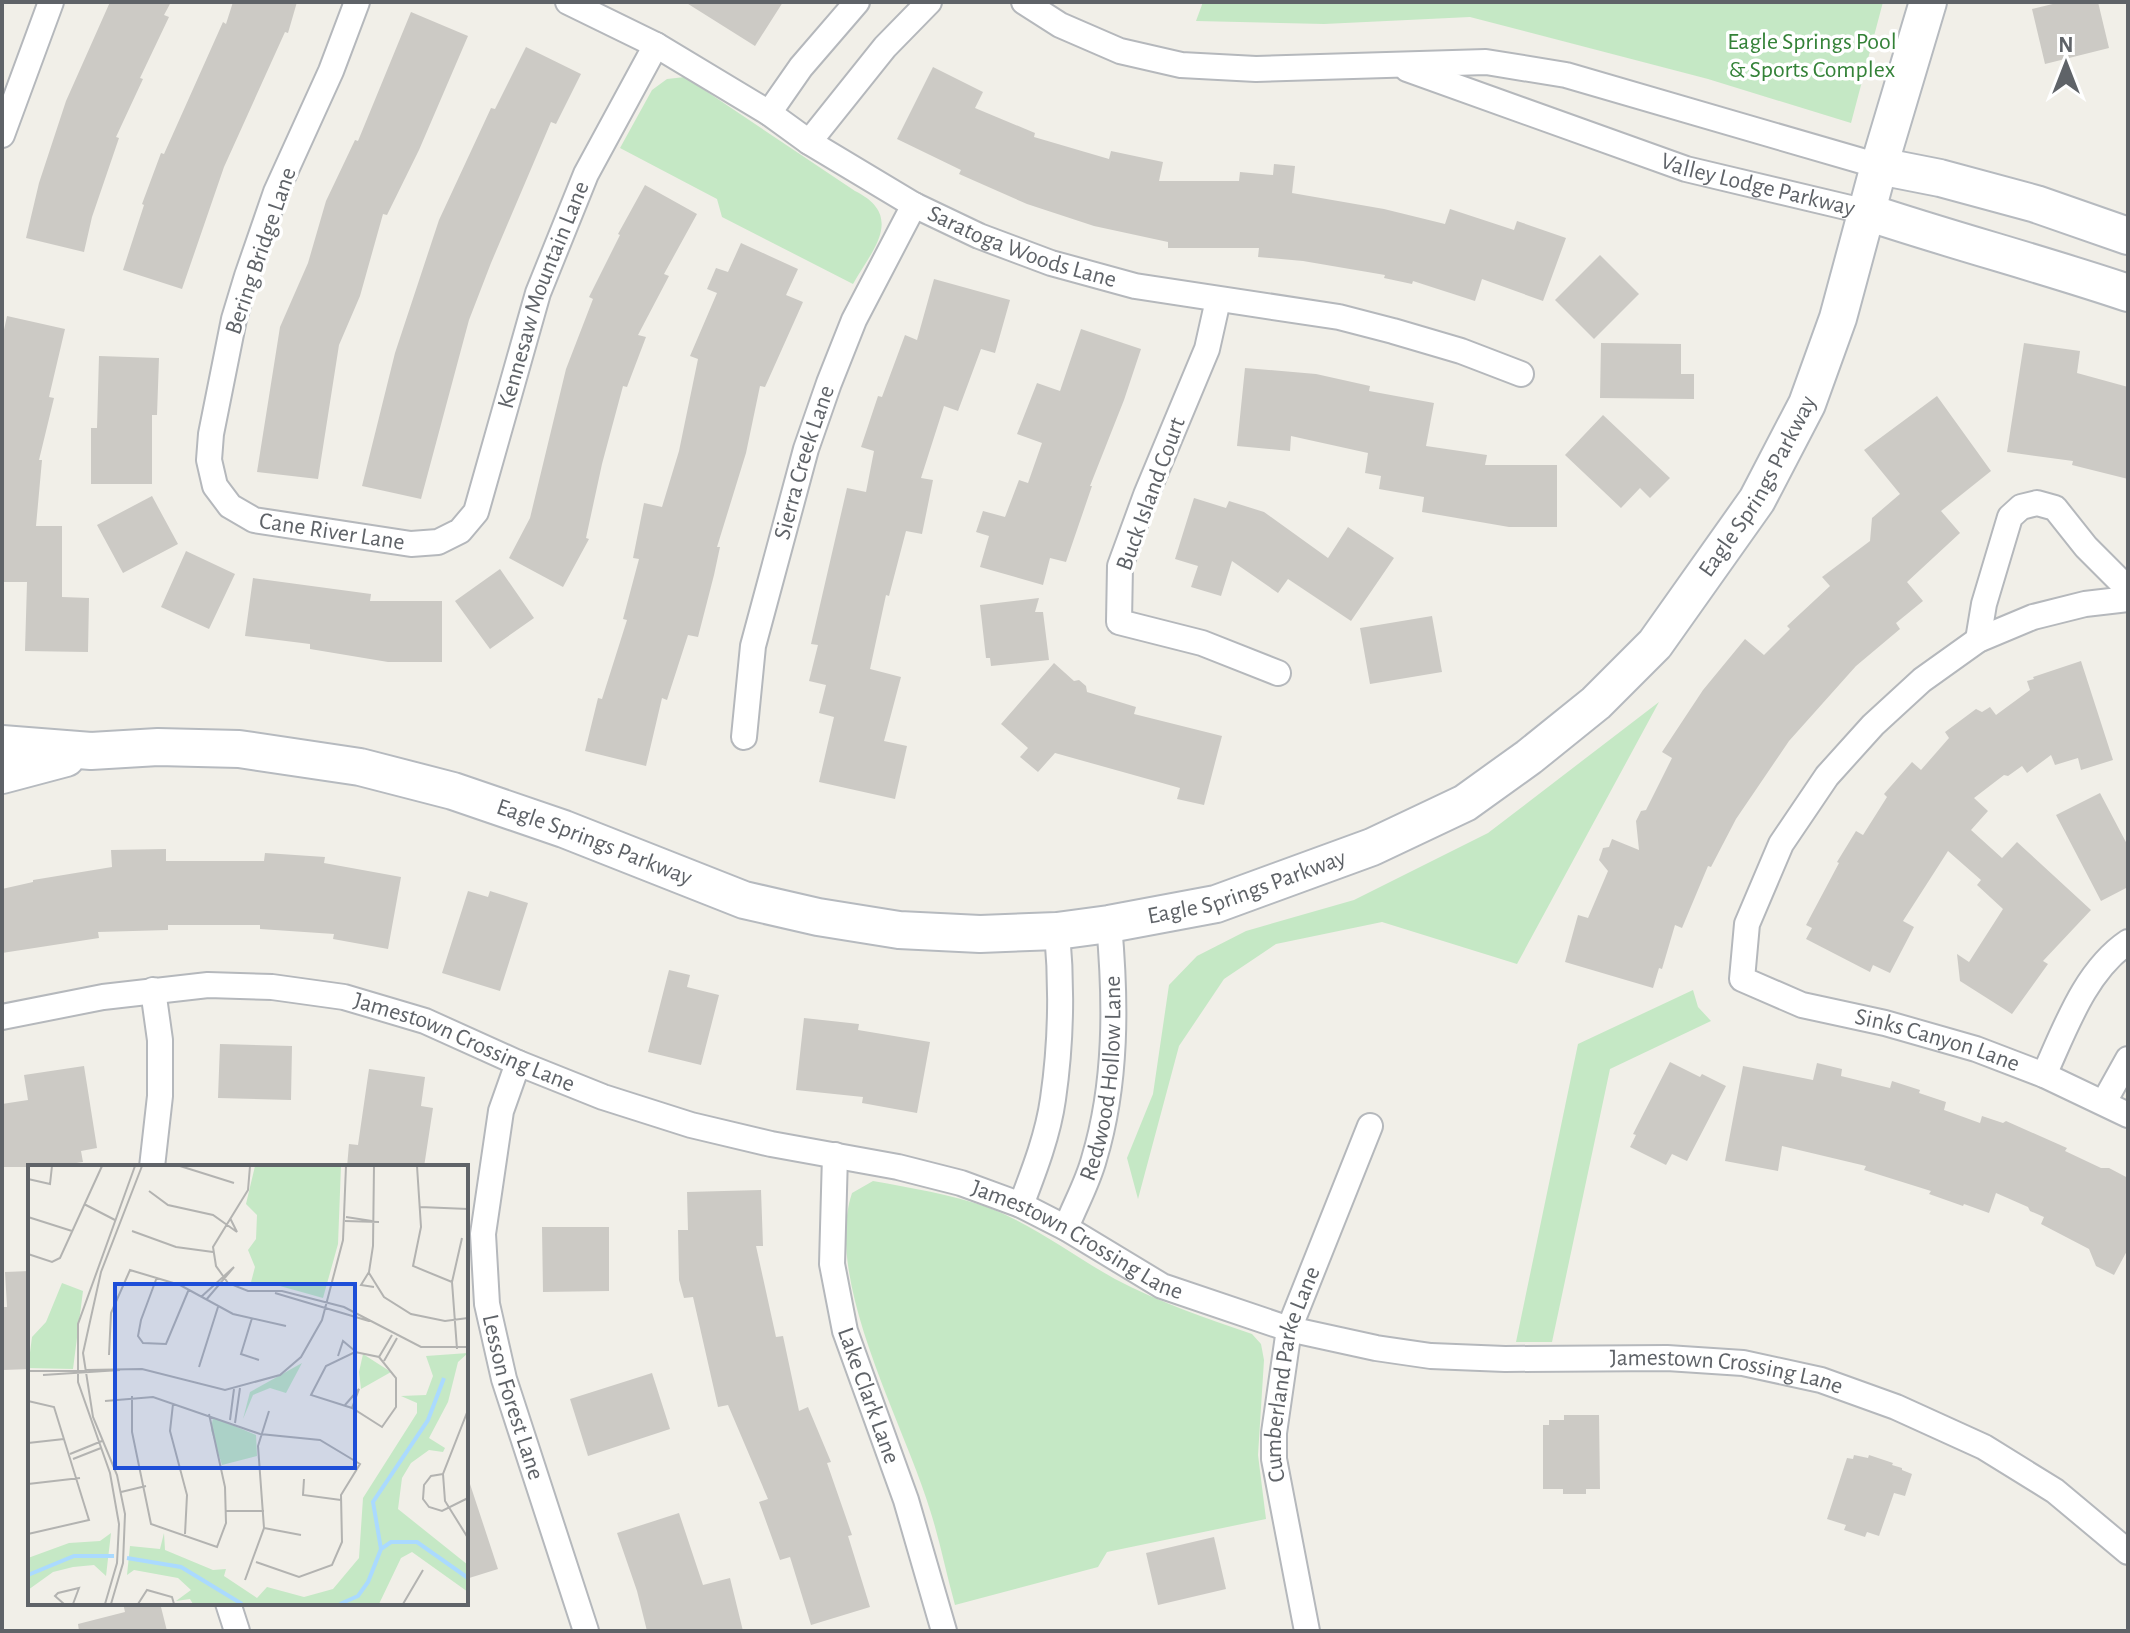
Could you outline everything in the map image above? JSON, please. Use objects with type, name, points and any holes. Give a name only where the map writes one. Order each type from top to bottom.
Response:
[{"type":"street","points":[[2,135],[51,2]]},
{"type":"street","name":"Bering Bridge Lane","points":[[230,506],[215,486],[209,460],[211,434],[234,319],[276,192],[331,71],[357,2]]},
{"type":"street","name":"Saratoga Woods Lane","points":[[568,2],[656,45],[914,205],[979,236],[1051,263],[1135,286],[1339,317],[1461,351],[1521,374]]},
{"type":"street","points":[[769,113],[801,67],[857,2]]},
{"type":"street","points":[[809,142],[885,47],[929,2]]},
{"type":"street","name":"Valley Lodge Parkway","points":[[1024,2],[1060,25],[1120,51],[1181,65],[1256,69],[1486,62],[1566,75],[1879,166],[1940,178],[2036,204],[2128,236]]},
{"type":"street","name":"Eagle Springs Parkway","points":[[2,744],[91,751],[158,747],[239,749],[360,767],[453,791],[564,829],[744,900],[803,914],[899,930],[980,934],[1057,931],[1109,924],[1216,904],[1372,847],[1465,803],[1596,703],[1655,644],[1757,500],[1807,404],[1838,318],[1928,2]]},
{"type":"street","name":"Kennesaw Mountain Lane","points":[[438,542],[460,531],[476,512],[538,293],[586,174],[656,45]]},
{"type":"street","name":"Valley Lodge Parkway","points":[[1393,63],[1686,169],[1867,212],[1927,232],[2025,258],[2128,293]]},
{"type":"street","name":"Sierra Creek Lane","points":[[744,737],[753,646],[806,449],[854,320],[914,205]]},
{"type":"street","name":"Buck Island Court","points":[[1218,300],[1207,349],[1120,566],[1119,622],[1202,643],[1278,673]]},
{"type":"street","points":[[1978,640],[1984,604],[2010,517],[2021,507],[2037,503],[2055,508],[2086,547],[2128,589]]},
{"type":"street","name":"Cane River Lane","points":[[230,506],[254,520],[411,544],[438,542]]},
{"type":"street","points":[[1978,640],[2033,617],[2085,604],[2128,599]]},
{"type":"street","name":"Sinks Canyon Lane","points":[[1978,640],[1922,680],[1873,725],[1827,776],[1781,844],[1747,924],[1742,979],[1802,1005],[1885,1023],[1976,1049],[2044,1075],[2128,1115]]},
{"type":"street","name":"Eagle Springs Parkway","points":[[2,775],[91,751]]},
{"type":"street","name":"Redwood Hollow Lane","points":[[1066,1228],[1094,1161],[1106,1108],[1113,1029],[1113,964],[1109,924]]},
{"type":"street","name":"Redwood Hollow Lane","points":[[1021,1205],[1042,1146],[1053,1100],[1060,980],[1057,931]]},
{"type":"street","points":[[2044,1075],[2087,986],[2116,949],[2128,942]]},
{"type":"street","name":"Jamestown Crossing Lane","points":[[2,1017],[153,990],[208,985],[272,987],[344,997],[425,1021],[603,1097],[691,1125],[898,1167],[961,1183],[1021,1205],[1066,1228],[1162,1286],[1289,1329],[1376,1348],[1431,1356],[1667,1358],[1743,1363],[1821,1380],[1896,1407],[1984,1447],[2055,1491],[2128,1552]]},
{"type":"street","points":[[152,1165],[160,1096],[160,1040],[153,990]]},
{"type":"street","points":[[2104,1102],[2128,1059]]},
{"type":"street","name":"Lesson Forest Lane","points":[[518,1063],[501,1111],[484,1220],[487,1304],[504,1379],[586,1631]]},
{"type":"street","name":"Cumberland Parke Lane","points":[[1307,1631],[1274,1459],[1274,1433],[1289,1329],[1370,1126]]},
{"type":"street","name":"Lake Clark Lane","points":[[835,1155],[832,1264],[845,1331],[906,1500],[944,1631]]},
{"type":"street","points":[[229,1605],[237,1631]]},
{"type":"green space","name":"Eagle Springs Pool & Sports Complex","points":[[1203,2],[1883,2],[1851,123],[1708,79],[1470,17],[1324,24],[1196,21]]},
{"type":"green space","points":[[685,77],[870,201],[879,211],[882,222],[876,246],[853,284],[722,217],[717,199],[620,148],[652,90],[667,79]]},
{"type":"green space","points":[[1659,702],[1517,964],[1382,922],[1276,944],[1224,979],[1179,1046],[1138,1199],[1127,1158],[1153,1094],[1169,985],[1197,956],[1246,931],[1354,900],[1488,833]]},
{"type":"green space","points":[[1693,990],[1698,1007],[1711,1021],[1610,1069],[1552,1342],[1516,1342],[1578,1044]]},
{"type":"green space","points":[[873,1181],[987,1207],[1037,1231],[1131,1287],[1252,1334],[1261,1344],[1264,1360],[1258,1455],[1266,1519],[1107,1552],[1098,1567],[955,1605],[930,1510],[870,1352],[848,1267],[846,1228],[852,1193]]},
{"type":"building","points":[[110,2],[171,2],[164,15],[169,17],[116,137],[119,138],[92,217],[84,252],[26,238],[39,183],[66,101]]},
{"type":"building","points":[[233,2],[297,2],[288,33],[285,32],[224,167],[182,289],[123,270],[161,153],[164,154],[223,22],[226,24]]},
{"type":"building","points":[[685,2],[783,2],[755,46]]},
{"type":"building","points":[[2061,2],[2098,2],[2109,48],[2045,64],[2032,9]]},
{"type":"building","points":[[411,12],[468,36],[419,150],[387,215],[383,214],[360,296],[339,345],[318,479],[257,472],[280,327],[308,263],[326,201],[355,140],[358,141]]},
{"type":"building","points":[[526,47],[581,74],[556,124],[551,122],[469,320],[421,499],[362,486],[395,353],[439,220],[491,108],[495,109]]},
{"type":"building","points":[[933,67],[983,92],[975,108],[1035,133],[1034,137],[1109,159],[1111,151],[1163,162],[1159,181],[1239,181],[1240,172],[1273,175],[1274,164],[1295,166],[1292,193],[1384,209],[1445,224],[1450,209],[1514,230],[1517,221],[1566,238],[1543,301],[1482,279],[1475,301],[1413,281],[1412,284],[1384,278],[1385,275],[1258,257],[1259,248],[1168,248],[1168,242],[1094,226],[1027,204],[959,174],[961,170],[897,139]]},
{"type":"building","points":[[645,185],[697,214],[664,274],[669,276],[638,335],[646,337],[627,387],[623,386],[602,464],[586,538],[589,539],[563,587],[509,558],[530,518],[566,369],[593,299],[589,297]]},
{"type":"building","points":[[741,243],[798,269],[786,295],[803,302],[765,387],[760,386],[746,453],[717,547],[720,547],[698,637],[688,635],[667,700],[662,698],[646,766],[585,751],[598,698],[602,699],[627,620],[623,619],[639,559],[633,558],[644,503],[662,507],[679,451],[698,359],[690,356],[717,293],[707,289],[716,268],[728,272]]},
{"type":"building","points":[[1600,255],[1639,294],[1594,339],[1555,300]]},
{"type":"building","points":[[934,279],[1010,300],[995,353],[981,349],[958,411],[944,406],[921,478],[933,480],[922,534],[906,531],[889,596],[886,595],[870,669],[901,677],[884,741],[907,746],[895,799],[819,782],[834,717],[819,713],[826,685],[809,681],[818,645],[811,644],[847,488],[866,492],[874,451],[861,447],[878,396],[882,397],[905,335],[917,340]]},
{"type":"building","points":[[7,316],[65,329],[49,397],[54,398],[39,460],[42,460],[36,526],[62,526],[62,597],[89,598],[88,652],[25,651],[27,582],[2,582],[2,339]]},
{"type":"building","points":[[1081,329],[1141,349],[1090,486],[1066,562],[1050,558],[1043,585],[980,567],[989,536],[976,532],[983,511],[1005,517],[1019,480],[1028,483],[1042,443],[1017,434],[1037,383],[1060,391]]},
{"type":"building","points":[[1601,343],[1681,344],[1681,374],[1694,374],[1694,399],[1600,398]]},
{"type":"building","points":[[2024,343],[2080,351],[2077,373],[2128,387],[2128,479],[2072,465],[2073,461],[2007,452]]},
{"type":"building","points":[[99,356],[159,358],[157,415],[152,415],[152,484],[91,484],[91,428],[97,428]]},
{"type":"building","points":[[1245,368],[1316,374],[1370,386],[1369,391],[1434,403],[1426,446],[1487,455],[1485,465],[1557,465],[1557,527],[1509,527],[1422,512],[1424,497],[1379,489],[1381,476],[1365,473],[1368,453],[1291,436],[1290,451],[1237,446]]},
{"type":"building","points":[[1937,396],[1991,471],[1941,511],[1960,533],[1907,582],[1923,601],[1896,623],[1900,629],[1856,666],[1789,741],[1736,819],[1711,867],[1708,866],[1682,928],[1675,925],[1653,988],[1565,962],[1578,915],[1588,918],[1608,871],[1599,860],[1603,848],[1609,847],[1612,839],[1639,850],[1636,821],[1641,811],[1646,810],[1672,758],[1662,752],[1703,690],[1745,639],[1764,655],[1790,629],[1787,626],[1830,586],[1822,577],[1870,541],[1872,518],[1900,494],[1864,450]]},
{"type":"building","points":[[1603,415],[1670,478],[1650,498],[1640,488],[1621,508],[1565,455]]},
{"type":"building","points":[[152,496],[178,544],[123,573],[97,525]]},
{"type":"building","points":[[1194,498],[1226,508],[1229,501],[1264,512],[1328,558],[1348,527],[1394,558],[1351,621],[1288,579],[1278,593],[1232,561],[1221,596],[1191,587],[1198,566],[1175,559]]},
{"type":"building","points":[[186,551],[235,574],[209,629],[161,607]]},
{"type":"building","points":[[500,569],[534,618],[490,649],[455,601]]},
{"type":"building","points":[[253,578],[371,594],[370,601],[442,601],[442,662],[388,662],[310,649],[310,644],[245,636]]},
{"type":"building","points":[[1039,598],[1035,612],[1043,612],[1049,660],[991,666],[990,658],[986,658],[980,605]]},
{"type":"building","points":[[1432,616],[1442,672],[1370,684],[1360,628]]},
{"type":"building","points":[[2081,661],[2113,760],[2081,770],[2078,758],[2055,765],[2051,755],[2027,773],[2022,766],[2008,776],[2004,775],[1974,798],[1988,811],[1971,830],[2002,858],[2017,842],[2091,910],[2043,961],[2048,964],[2012,1014],[1960,981],[1957,954],[1969,962],[2003,909],[1977,885],[1981,880],[1948,851],[1903,921],[1914,927],[1890,973],[1873,965],[1870,972],[1806,939],[1812,928],[1806,925],[1837,862],[1856,831],[1863,835],[1887,797],[1884,794],[1912,762],[1921,770],[1949,738],[1945,732],[1976,709],[1982,712],[1990,707],[1996,715],[2030,690],[2027,681],[2033,677]]},
{"type":"building","points":[[1054,663],[1074,681],[1079,680],[1086,686],[1087,692],[1136,707],[1134,714],[1222,736],[1204,805],[1177,799],[1180,788],[1055,753],[1038,772],[1020,757],[1028,748],[1001,724]]},
{"type":"building","points":[[2100,793],[2128,846],[2128,887],[2101,901],[2056,815]]},
{"type":"building","points":[[166,849],[166,861],[264,861],[265,853],[325,857],[324,863],[401,877],[388,949],[333,939],[334,934],[260,929],[260,925],[168,925],[168,930],[98,932],[99,938],[2,953],[2,889],[33,880],[112,867],[111,850]]},
{"type":"building","points":[[468,891],[488,897],[490,891],[528,903],[500,991],[442,973]]},
{"type":"building","points":[[669,970],[690,975],[687,987],[719,995],[701,1065],[648,1052]]},
{"type":"building","points":[[804,1018],[859,1024],[858,1030],[930,1042],[917,1113],[862,1103],[863,1097],[796,1090]]},
{"type":"building","points":[[220,1044],[292,1046],[291,1100],[218,1098]]},
{"type":"building","points":[[1670,1062],[1726,1086],[1687,1161],[1672,1154],[1666,1165],[1630,1147],[1636,1135],[1633,1134]]},
{"type":"building","points":[[1817,1063],[1842,1069],[1841,1076],[1890,1088],[1892,1081],[1920,1090],[1919,1093],[1946,1102],[1944,1110],[1980,1123],[1982,1116],[2003,1123],[2006,1121],[2128,1178],[2128,1249],[2114,1275],[2096,1266],[2089,1249],[2041,1224],[2044,1217],[1996,1193],[1989,1213],[1864,1170],[1866,1166],[1782,1146],[1778,1171],[1725,1161],[1743,1066],[1813,1080]]},
{"type":"building","points":[[84,1066],[97,1148],[81,1151],[83,1162],[2,1167],[2,1104],[28,1100],[24,1075]]},
{"type":"building","points":[[369,1069],[425,1077],[421,1106],[433,1108],[424,1165],[347,1165],[349,1144],[358,1145]]},
{"type":"building","points":[[761,1190],[763,1246],[756,1246],[776,1337],[783,1336],[799,1411],[808,1407],[831,1462],[827,1463],[852,1535],[848,1536],[870,1607],[811,1625],[790,1557],[780,1560],[759,1502],[768,1499],[728,1405],[718,1407],[693,1297],[684,1298],[679,1280],[678,1230],[688,1230],[687,1192]]},
{"type":"building","points":[[542,1227],[609,1227],[609,1291],[543,1292]]},
{"type":"building","points":[[28,1271],[28,1369],[3,1370],[2,1307],[7,1307],[5,1272]]},
{"type":"building","points":[[652,1373],[670,1429],[588,1456],[570,1399]]},
{"type":"building","points":[[1564,1415],[1599,1415],[1600,1489],[1586,1489],[1586,1494],[1563,1494],[1563,1489],[1543,1489],[1543,1425],[1549,1425],[1549,1420],[1564,1420]]},
{"type":"building","points":[[1854,1455],[1868,1458],[1869,1455],[1912,1474],[1905,1496],[1894,1493],[1879,1536],[1867,1532],[1865,1537],[1844,1530],[1846,1525],[1827,1519],[1847,1458],[1853,1459]]},
{"type":"building","points":[[468,1484],[498,1569],[468,1578]]},
{"type":"building","points":[[679,1513],[703,1585],[730,1578],[743,1631],[647,1631],[617,1533]]},
{"type":"building","points":[[1214,1537],[1226,1589],[1158,1605],[1146,1553]]},
{"type":"building","points":[[123,1605],[160,1605],[167,1631],[79,1631],[78,1624],[125,1612]]}]
